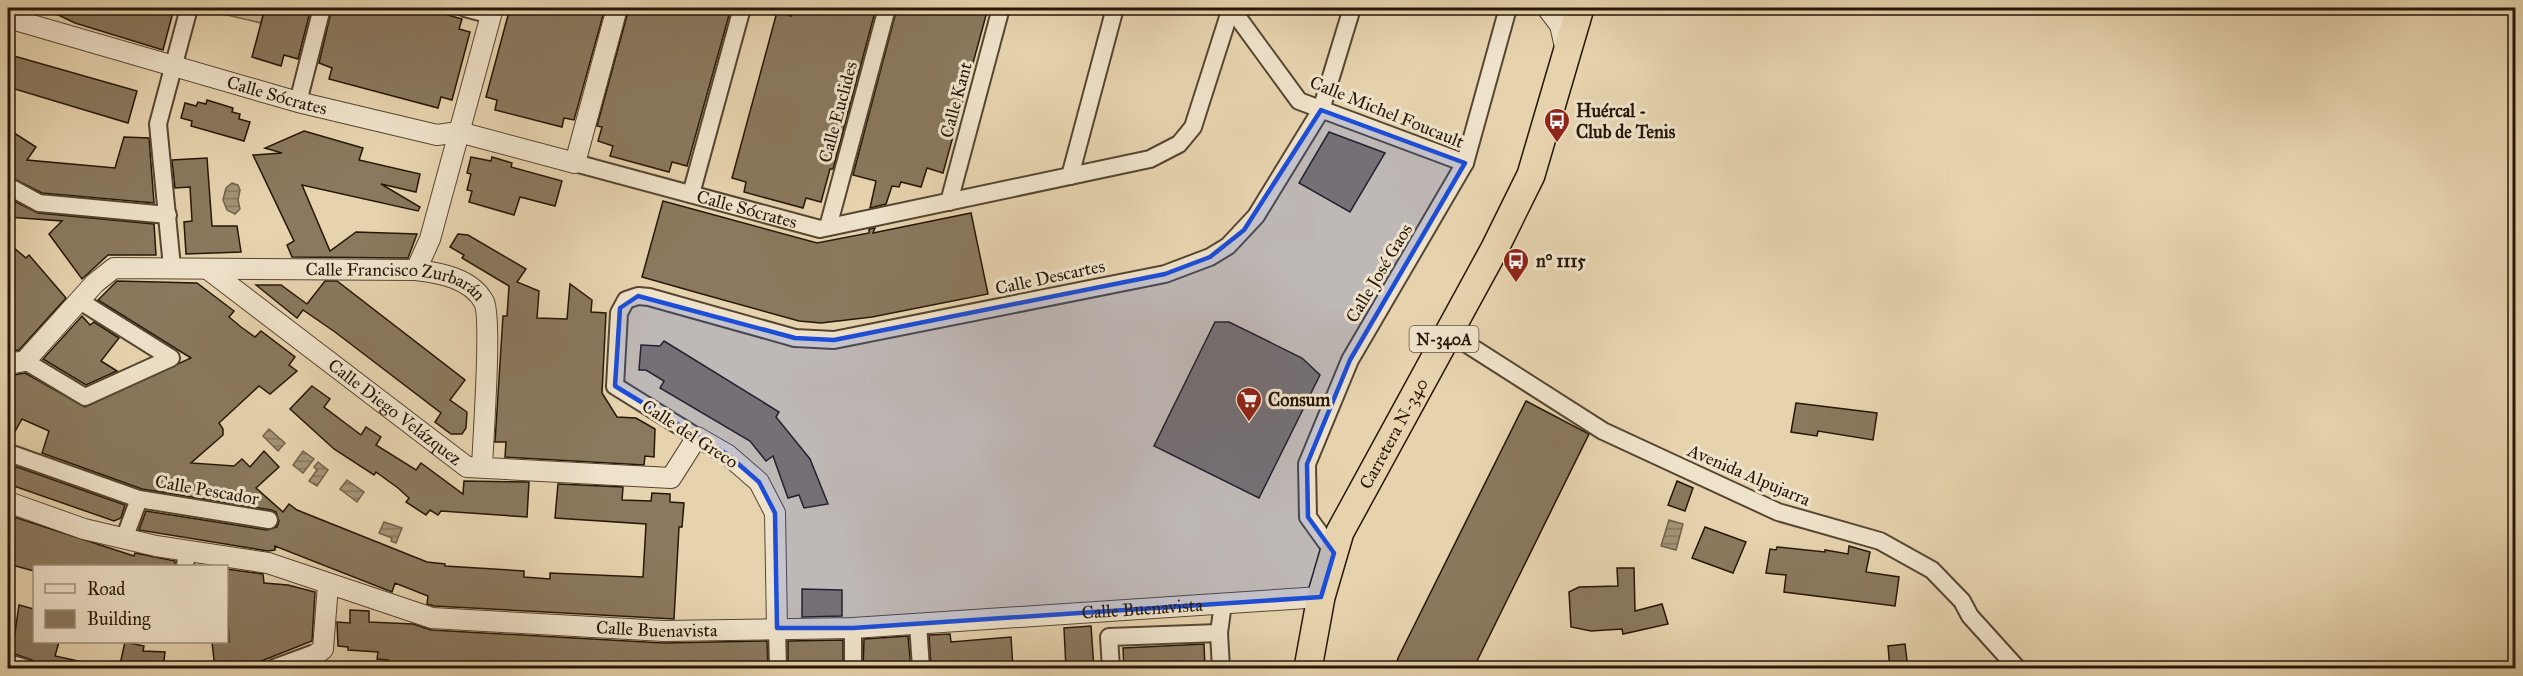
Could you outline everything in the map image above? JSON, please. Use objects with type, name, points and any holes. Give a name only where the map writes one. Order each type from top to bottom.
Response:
[{"type":"highway","name":"Carretera N-340","points":[[1308,669],[1321,597],[1340,532],[1495,248],[1531,175],[1581,8]]},
{"type":"street","points":[[172,267],[158,124],[189,8]]},
{"type":"street","points":[[298,102],[322,8]]},
{"type":"street","points":[[416,270],[430,239],[492,11],[465,8]]},
{"type":"street","points":[[575,163],[617,8]]},
{"type":"street","points":[[691,194],[742,8]]},
{"type":"street","name":"Calle Euclides","points":[[828,227],[887,8]]},
{"type":"street","name":"Calle Kant","points":[[949,202],[1001,8]]},
{"type":"street","points":[[1070,176],[1116,8]]},
{"type":"street","name":"Calle Sócrates","points":[[15,16],[298,102],[437,135],[459,132],[820,229],[1150,159],[1179,144],[1199,116],[1231,8]]},
{"type":"street","name":"Calle Michel Foucault","points":[[1231,8],[1299,101],[1465,163]]},
{"type":"street","name":"Calle Descartes","points":[[619,314],[626,300],[638,296],[795,338],[834,340],[1165,274],[1210,257],[1228,246],[1244,230],[1271,194],[1321,110],[1352,8]]},
{"type":"street","name":"Calle José Gaos","points":[[1334,553],[1308,516],[1307,464],[1350,360],[1465,163],[1508,8]]},
{"type":"street","points":[[1547,8],[1560,25],[1567,58]]},
{"type":"street","points":[[8,186],[39,203],[168,215]]},
{"type":"street","name":"Calle Francisco Zurbarán","points":[[16,363],[80,301],[95,283],[114,268],[416,270],[458,279],[485,303],[487,329],[482,467]]},
{"type":"street","name":"Calle Diego Velázquez","points":[[209,270],[467,467],[671,478],[697,437]]},
{"type":"street","points":[[16,363],[85,397],[171,358],[80,301]]},
{"type":"street","name":"Calle del Greco","points":[[619,314],[615,386],[728,454],[759,482],[775,513],[777,628]]},
{"type":"street","name":"Avenida Alpujarra","points":[[1448,332],[1603,431],[1778,513],[1880,541],[1932,570],[1962,601],[1971,616],[2017,669]]},
{"type":"street","name":"Calle Pescador","points":[[8,462],[12,454],[139,499],[269,520]]},
{"type":"street","name":"Calle Pescador","points":[[124,539],[139,499]]},
{"type":"street","name":"Calle Buenavista","points":[[8,502],[84,529],[186,558],[268,563],[432,618],[664,630],[852,628],[1321,597]]},
{"type":"street","points":[[298,669],[323,650],[328,585]]},
{"type":"street","points":[[1221,669],[1219,633],[1223,603]]},
{"type":"street","points":[[918,624],[921,669]]},
{"type":"street","points":[[777,628],[778,669]]},
{"type":"street","points":[[852,628],[853,669]]},
{"type":"street","points":[[1111,669],[1109,637],[1219,633]]},
{"type":"street","points":[[274,669],[323,650]]},
{"type":"street","points":[[8,663],[25,669]]},
{"type":"highlighted area","points":[[1321,110],[1465,163],[1350,360],[1307,464],[1308,517],[1334,553],[1321,597],[853,628],[777,628],[775,513],[759,482],[728,455],[615,386],[620,308],[638,296],[795,338],[834,340],[1165,274],[1210,257],[1244,230]]},
{"type":"shaded area","points":[[205,8],[265,8],[261,23],[205,10]]},
{"type":"shaded area","points":[[232,183],[238,185],[240,190],[238,200],[240,209],[235,214],[227,210],[223,200],[226,188]]},
{"type":"shaded area","points":[[269,429],[285,443],[278,451],[263,436]]},
{"type":"shaded area","points":[[303,451],[314,459],[303,473],[293,465]]},
{"type":"shaded area","points":[[318,462],[328,470],[317,486],[309,481],[317,470],[314,467]]},
{"type":"shaded area","points":[[347,480],[364,492],[357,502],[340,489]]},
{"type":"shaded area","points":[[1669,520],[1683,524],[1676,550],[1661,546]]},
{"type":"shaded area","points":[[384,522],[402,528],[396,543],[391,541],[392,538],[379,533]]},
{"type":"building","points":[[44,8],[156,8],[173,12],[163,50],[75,23]]},
{"type":"building","points":[[265,8],[311,8],[298,59],[284,55],[281,66],[252,57]]},
{"type":"building","points":[[332,8],[379,8],[394,11],[395,8],[423,8],[462,19],[459,29],[470,32],[452,100],[441,97],[438,108],[329,79],[332,68],[319,63]]},
{"type":"building","points":[[510,8],[605,8],[574,120],[564,118],[562,127],[495,110],[497,100],[486,97]]},
{"type":"building","points":[[629,8],[731,8],[687,166],[672,162],[669,172],[610,156],[613,146],[598,141],[602,127],[597,126]]},
{"type":"building","points":[[794,8],[876,8],[833,169],[830,169],[821,202],[806,198],[803,208],[744,192],[746,182],[732,178],[777,12],[791,16]]},
{"type":"building","points":[[897,8],[988,8],[943,173],[927,168],[921,187],[901,182],[899,187],[892,186],[886,204],[870,208],[876,181],[853,175]]},
{"type":"building","points":[[14,56],[137,91],[128,123],[8,87],[8,58],[13,59]]},
{"type":"building","points":[[207,100],[233,108],[232,112],[240,114],[239,119],[250,122],[244,141],[191,126],[192,121],[181,118],[185,103],[196,106],[198,102],[206,104]]},
{"type":"building","points":[[8,129],[36,147],[27,160],[115,168],[124,137],[149,138],[154,203],[42,193],[8,176]]},
{"type":"building","points":[[304,131],[363,148],[359,160],[420,174],[416,192],[381,184],[420,207],[418,211],[302,185],[330,251],[356,232],[417,234],[408,258],[292,257],[287,245],[294,241],[253,155],[282,153],[265,148]]},
{"type":"building","points":[[1329,132],[1385,153],[1350,212],[1299,183]]},
{"type":"building","points":[[471,157],[491,161],[492,157],[512,163],[511,167],[562,181],[555,206],[520,197],[514,215],[469,202],[472,191],[467,190],[471,174],[467,173]]},
{"type":"building","points":[[207,158],[212,226],[237,226],[241,252],[186,254],[184,222],[192,221],[190,187],[175,188],[172,160]]},
{"type":"building","points":[[8,198],[38,213],[154,224],[156,255],[108,255],[82,279],[49,234],[62,221],[8,217]]},
{"type":"building","points":[[663,201],[817,243],[869,233],[869,229],[875,228],[873,233],[971,213],[988,294],[872,317],[821,323],[799,321],[642,277]]},
{"type":"building","points":[[458,234],[468,235],[526,269],[517,282],[539,291],[537,318],[567,319],[570,284],[592,300],[591,312],[606,313],[602,393],[617,417],[636,418],[655,429],[654,457],[645,456],[644,465],[505,457],[506,442],[495,442],[503,316],[507,316],[509,286],[462,258],[464,255],[450,247]]},
{"type":"building","points":[[8,243],[26,258],[29,255],[66,298],[19,350],[8,352]]},
{"type":"building","points":[[117,281],[197,283],[234,311],[229,317],[241,327],[255,337],[261,331],[295,357],[289,365],[297,371],[270,394],[259,386],[219,423],[223,429],[223,435],[191,463],[234,466],[242,459],[250,467],[264,451],[279,467],[256,488],[283,512],[289,504],[297,510],[427,562],[445,564],[445,566],[524,571],[524,577],[550,579],[550,573],[643,577],[646,524],[555,518],[558,484],[623,487],[622,500],[651,501],[652,493],[670,494],[670,502],[684,503],[682,527],[679,527],[674,619],[434,606],[427,604],[428,596],[395,583],[392,592],[275,546],[275,550],[268,551],[139,530],[146,511],[267,530],[277,527],[279,521],[276,512],[271,510],[142,489],[42,453],[49,431],[22,419],[8,444],[8,376],[25,373],[85,407],[191,358],[98,300]]},
{"type":"building","points":[[325,281],[337,281],[465,380],[450,400],[467,412],[466,428],[462,434],[451,434],[435,422],[441,413],[335,332],[303,310],[297,318],[256,285],[281,285],[307,304]]},
{"type":"building","points":[[82,316],[90,325],[94,322],[119,338],[101,361],[117,371],[86,385],[43,359]]},
{"type":"building","name":"Consum","points":[[1215,322],[1229,322],[1302,358],[1320,375],[1259,498],[1154,446]]},
{"type":"building","points":[[664,341],[779,412],[776,417],[810,459],[828,504],[804,508],[799,495],[788,498],[773,456],[766,461],[750,441],[660,388],[664,381],[646,370],[639,370],[641,345],[660,346]]},
{"type":"building","points":[[312,386],[330,399],[324,407],[361,435],[366,427],[381,437],[376,445],[416,470],[421,463],[463,494],[464,481],[529,482],[527,517],[441,511],[438,515],[430,510],[426,515],[406,502],[409,498],[376,472],[374,475],[334,449],[290,409]]},
{"type":"building","points":[[1526,401],[1589,434],[1473,669],[1395,669],[1398,658]]},
{"type":"building","points":[[1796,403],[1877,413],[1873,440],[1818,431],[1817,436],[1791,432]]},
{"type":"building","points":[[17,467],[125,505],[121,518],[114,521],[8,484],[8,472]]},
{"type":"building","points":[[1677,481],[1693,488],[1685,511],[1668,505]]},
{"type":"building","points":[[8,515],[134,556],[135,553],[175,561],[175,565],[33,565],[33,571],[8,564],[13,538],[8,535]]},
{"type":"building","points":[[1705,527],[1746,542],[1733,573],[1692,558]]},
{"type":"building","points":[[1849,546],[1870,552],[1866,572],[1899,577],[1895,606],[1784,592],[1786,575],[1766,573],[1770,549],[1776,550],[1777,547],[1825,552],[1825,550],[1848,554]]},
{"type":"building","points":[[1617,568],[1634,568],[1635,611],[1662,604],[1668,624],[1623,634],[1622,629],[1591,631],[1571,627],[1569,592],[1579,587],[1618,586]]},
{"type":"building","points":[[228,569],[263,574],[264,583],[288,585],[315,592],[312,641],[241,669],[215,669],[212,643],[229,642]]},
{"type":"building","points":[[802,589],[842,590],[842,616],[802,617]]},
{"type":"building","points":[[19,605],[33,609],[33,643],[59,643],[55,656],[83,662],[83,669],[35,669],[32,660],[12,653]]},
{"type":"building","points":[[350,610],[369,611],[369,622],[413,624],[431,630],[663,643],[767,641],[768,669],[711,669],[711,662],[667,663],[667,669],[429,669],[429,665],[388,663],[388,660],[377,659],[378,652],[348,650],[348,647],[338,646],[337,622],[350,623]]},
{"type":"building","points":[[1091,626],[1094,669],[1066,669],[1064,628]]},
{"type":"building","points":[[950,634],[951,642],[1011,637],[1013,669],[993,669],[993,666],[931,669],[929,635]]},
{"type":"building","points":[[908,636],[911,669],[863,669],[864,639]]},
{"type":"building","points":[[843,640],[843,669],[788,669],[788,641]]},
{"type":"building","points":[[125,643],[144,646],[143,651],[165,652],[163,669],[119,669]]},
{"type":"building","points":[[1204,644],[1205,669],[1124,669],[1123,648]]},
{"type":"building","points":[[1905,644],[1908,669],[1890,669],[1888,646]]},
{"type":"place","name":"Huércal - Club de Tenis","points":[[1557,144]]},
{"type":"place","name":"n° 1115","points":[[1516,284]]},
{"type":"place","name":"Consum","points":[[1249,423]]}]
